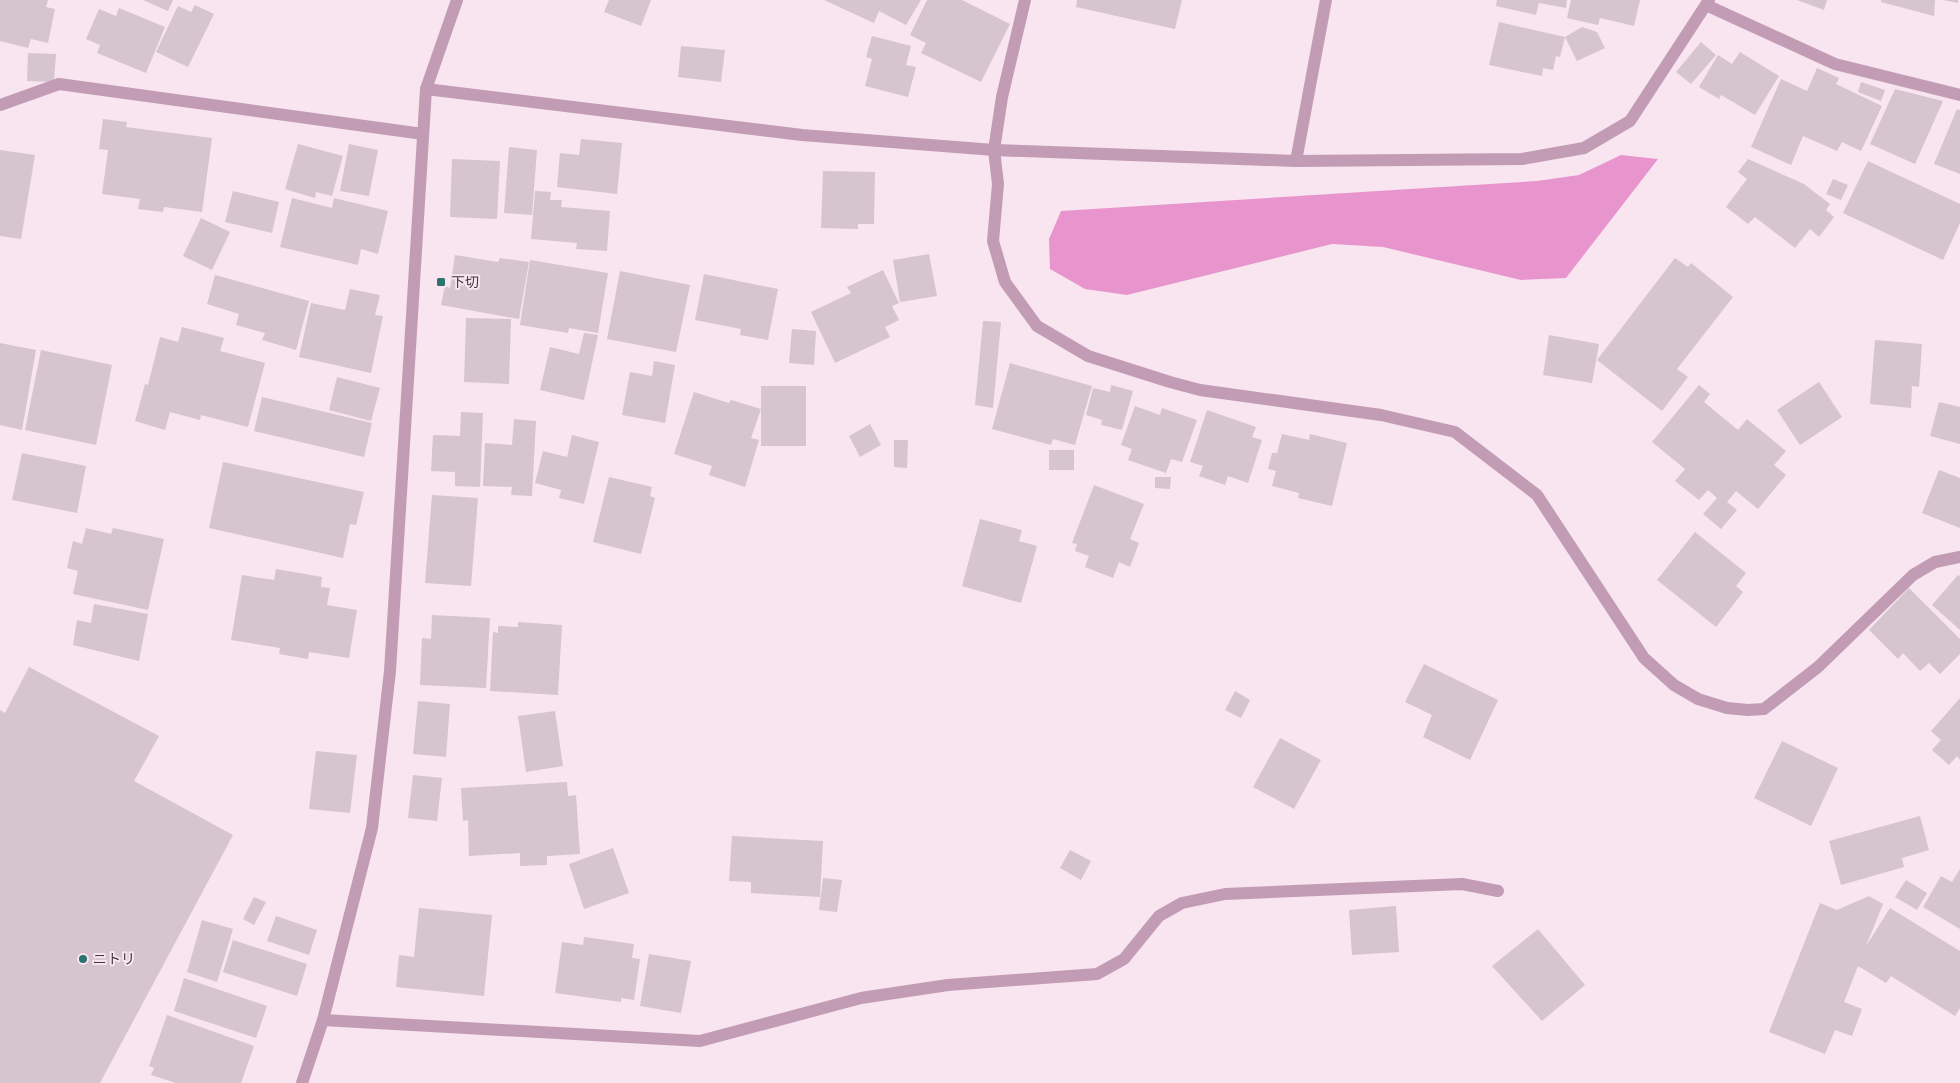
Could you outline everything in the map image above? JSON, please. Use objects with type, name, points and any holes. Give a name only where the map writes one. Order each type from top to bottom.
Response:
[{"type":"street","points":[[302,1083],[323,1020],[373,818],[390,671],[426,89],[458,0]]},
{"type":"street","points":[[1024,0],[1002,97],[994,150],[998,184],[992,241],[1005,282],[1037,326],[1088,356],[1200,390],[1381,414],[1455,432],[1537,495],[1644,658],[1674,685],[1698,699],[1727,708],[1764,709],[1818,667],[1913,575],[1935,562],[1960,557]]},
{"type":"street","points":[[1296,161],[1326,0]]},
{"type":"street","points":[[426,89],[802,135],[994,150],[1296,161],[1522,160],[1584,148],[1630,121],[1708,2],[1835,64],[1960,95]]},
{"type":"street","points":[[0,105],[59,84],[423,134]]},
{"type":"street","points":[[323,1020],[700,1040],[861,998],[948,985],[1097,974],[1124,959],[1159,916],[1182,904],[1225,894],[1462,884],[1498,891]]},
{"type":"shaded area","points":[[1621,155],[1658,159],[1566,278],[1521,280],[1383,247],[1332,244],[1127,295],[1085,289],[1050,269],[1049,239],[1061,211],[1537,181],[1579,175]]},
{"type":"building","points":[[0,0],[48,0],[46,7],[55,9],[48,43],[31,39],[28,48],[0,41]]},
{"type":"building","points":[[143,0],[173,0],[168,11]]},
{"type":"building","points":[[609,0],[651,0],[641,26],[604,12]]},
{"type":"building","points":[[824,0],[921,0],[906,25],[879,11],[874,23]]},
{"type":"building","points":[[927,0],[962,0],[1010,24],[981,82],[921,53],[926,43],[910,35]]},
{"type":"building","points":[[1077,0],[1182,0],[1175,29],[1076,7]]},
{"type":"building","points":[[1497,0],[1567,0],[1566,8],[1539,3],[1536,15],[1496,6]]},
{"type":"building","points":[[1571,0],[1640,0],[1634,26],[1600,18],[1598,25],[1567,18]]},
{"type":"building","points":[[1797,0],[1827,0],[1824,10]]},
{"type":"building","points":[[1881,0],[1935,0],[1934,16],[1881,2]]},
{"type":"building","points":[[1943,0],[1958,0],[1958,3]]},
{"type":"building","points":[[195,5],[214,14],[188,67],[156,52],[178,6],[191,12]]},
{"type":"building","points":[[119,8],[165,27],[146,73],[97,53],[100,45],[86,39],[99,9],[116,16]]},
{"type":"building","points":[[1499,22],[1565,37],[1560,57],[1556,56],[1553,70],[1543,68],[1542,76],[1489,65]]},
{"type":"building","points":[[1582,27],[1597,32],[1605,48],[1577,61],[1565,37]]},
{"type":"building","points":[[872,36],[911,46],[906,65],[916,67],[908,97],[865,86],[872,59],[866,57]]},
{"type":"building","points":[[1701,42],[1716,55],[1691,84],[1676,72]]},
{"type":"building","points":[[681,46],[725,50],[721,82],[678,77]]},
{"type":"building","points":[[1740,52],[1779,76],[1755,115],[1721,95],[1719,99],[1699,87],[1718,55],[1732,64]]},
{"type":"building","points":[[28,53],[56,54],[54,82],[27,81]]},
{"type":"building","points":[[1817,68],[1839,78],[1836,84],[1882,106],[1861,151],[1842,142],[1837,151],[1803,136],[1791,165],[1751,147],[1781,79],[1807,91]]},
{"type":"building","points":[[1861,82],[1885,90],[1881,101],[1858,92]]},
{"type":"building","points":[[1895,89],[1943,101],[1915,164],[1870,144]]},
{"type":"building","points":[[1957,109],[1960,110],[1960,174],[1934,164]]},
{"type":"building","points":[[103,119],[127,122],[126,127],[212,138],[202,212],[164,207],[163,212],[138,209],[140,199],[102,194],[108,150],[99,149]]},
{"type":"building","points":[[581,139],[622,143],[617,194],[557,187],[560,153],[579,155]]},
{"type":"building","points":[[298,144],[343,156],[332,196],[316,192],[315,198],[285,189]]},
{"type":"building","points":[[349,144],[378,150],[369,196],[340,191]]},
{"type":"building","points":[[509,147],[537,150],[532,215],[504,213]]},
{"type":"building","points":[[0,150],[35,155],[21,239],[0,236]]},
{"type":"building","points":[[452,159],[500,161],[497,219],[450,217]]},
{"type":"building","points":[[1748,159],[1804,184],[1830,204],[1826,210],[1834,217],[1819,237],[1810,229],[1795,248],[1755,217],[1748,224],[1726,207],[1747,179],[1738,172]]},
{"type":"building","points":[[1868,161],[1960,204],[1960,223],[1943,260],[1843,213]]},
{"type":"building","points":[[823,171],[875,172],[874,224],[858,224],[858,229],[821,228]]},
{"type":"building","points":[[1833,179],[1848,185],[1841,200],[1826,194]]},
{"type":"building","points":[[233,191],[279,202],[272,233],[225,222]]},
{"type":"building","points":[[535,191],[551,192],[550,200],[562,200],[561,207],[610,211],[607,251],[576,249],[577,243],[531,239]]},
{"type":"building","points":[[292,198],[332,208],[334,198],[388,211],[378,254],[361,249],[358,265],[280,247]]},
{"type":"building","points":[[201,218],[230,232],[212,270],[183,256]]},
{"type":"building","points":[[929,254],[937,296],[900,302],[893,260]]},
{"type":"building","points":[[455,255],[498,262],[500,258],[529,262],[519,319],[441,305],[445,286],[450,288]]},
{"type":"building","points":[[1675,258],[1688,267],[1691,263],[1733,297],[1677,369],[1688,377],[1662,411],[1597,360]]},
{"type":"building","points":[[530,260],[608,273],[598,333],[569,328],[568,333],[520,325]]},
{"type":"building","points":[[883,270],[899,303],[892,306],[899,320],[885,327],[890,337],[835,363],[811,312],[851,293],[847,287]]},
{"type":"building","points":[[620,271],[690,285],[676,352],[607,339]]},
{"type":"building","points":[[704,274],[778,289],[768,340],[740,335],[741,329],[695,320]]},
{"type":"building","points":[[215,275],[309,301],[296,350],[262,340],[265,333],[236,325],[239,314],[207,304]]},
{"type":"building","points":[[350,289],[380,295],[375,315],[383,316],[371,373],[299,357],[311,303],[345,310]]},
{"type":"building","points":[[466,318],[511,319],[509,384],[464,382]]},
{"type":"building","points":[[983,321],[1001,322],[993,408],[975,405]]},
{"type":"building","points":[[182,327],[224,338],[220,351],[265,363],[248,427],[201,415],[200,420],[170,412],[165,430],[135,421],[145,384],[148,385],[160,337],[178,342]]},
{"type":"building","points":[[792,329],[816,331],[814,365],[789,363]]},
{"type":"building","points":[[584,333],[598,335],[584,400],[540,390],[550,347],[579,354]]},
{"type":"building","points":[[1549,335],[1599,344],[1592,383],[1543,375]]},
{"type":"building","points":[[1875,340],[1922,344],[1919,387],[1912,386],[1911,408],[1870,404]]},
{"type":"building","points":[[0,343],[36,350],[22,430],[0,425]]},
{"type":"building","points":[[41,350],[112,365],[96,445],[25,430]]},
{"type":"building","points":[[654,361],[675,365],[665,423],[622,415],[630,372],[652,376]]},
{"type":"building","points":[[1010,363],[1092,386],[1075,445],[1053,439],[1051,445],[992,429]]},
{"type":"building","points":[[337,377],[380,388],[371,421],[329,410]]},
{"type":"building","points":[[1819,382],[1842,417],[1800,445],[1777,410]]},
{"type":"building","points":[[1111,385],[1133,391],[1122,430],[1101,425],[1102,420],[1086,415],[1093,388],[1110,392]]},
{"type":"building","points":[[1699,385],[1710,394],[1704,402],[1738,430],[1747,419],[1786,451],[1774,465],[1786,475],[1758,509],[1736,491],[1727,502],[1737,510],[1721,529],[1703,514],[1717,498],[1708,490],[1699,500],[1675,481],[1685,469],[1652,442]]},
{"type":"building","points":[[761,386],[806,386],[806,446],[761,446]]},
{"type":"building","points":[[694,392],[729,403],[731,400],[761,409],[751,438],[759,440],[745,487],[709,475],[712,466],[674,454]]},
{"type":"building","points":[[262,397],[372,423],[364,457],[254,431]]},
{"type":"building","points":[[1939,402],[1960,407],[1960,444],[1930,436]]},
{"type":"building","points":[[1135,406],[1160,415],[1162,408],[1197,420],[1182,462],[1171,459],[1166,473],[1128,460],[1132,449],[1121,445]]},
{"type":"building","points":[[1207,410],[1256,427],[1252,437],[1262,440],[1248,483],[1228,476],[1225,485],[1199,476],[1203,466],[1190,462]]},
{"type":"building","points":[[461,412],[483,413],[480,487],[455,486],[455,472],[431,471],[433,435],[460,436]]},
{"type":"building","points":[[514,419],[536,421],[532,496],[511,495],[512,487],[483,486],[485,443],[512,445]]},
{"type":"building","points":[[870,424],[881,445],[860,457],[849,436]]},
{"type":"building","points":[[1282,434],[1309,440],[1310,434],[1347,443],[1332,506],[1298,498],[1299,493],[1272,486],[1276,471],[1268,469],[1272,453],[1277,453]]},
{"type":"building","points":[[572,435],[599,442],[584,504],[559,498],[561,490],[535,483],[543,451],[567,457]]},
{"type":"building","points":[[894,440],[908,440],[907,468],[894,467]]},
{"type":"building","points":[[1049,450],[1074,450],[1074,470],[1049,470]]},
{"type":"building","points":[[22,453],[86,466],[77,513],[12,500]]},
{"type":"building","points":[[223,462],[364,492],[356,525],[350,524],[343,558],[209,528]]},
{"type":"building","points":[[1939,470],[1960,478],[1960,528],[1922,513]]},
{"type":"building","points":[[609,477],[652,487],[650,496],[655,498],[641,554],[593,542]]},
{"type":"building","points":[[1155,477],[1171,477],[1170,489],[1155,488]]},
{"type":"building","points":[[1094,485],[1144,504],[1130,539],[1139,543],[1130,567],[1119,562],[1113,578],[1085,567],[1089,556],[1075,551],[1077,544],[1072,543]]},
{"type":"building","points":[[432,495],[478,498],[471,586],[425,583]]},
{"type":"building","points":[[980,519],[1022,530],[1019,541],[1037,546],[1021,603],[962,586]]},
{"type":"building","points":[[86,528],[111,534],[113,528],[164,539],[148,610],[73,594],[78,571],[67,568],[73,541],[82,544]]},
{"type":"building","points":[[1695,532],[1746,573],[1736,586],[1743,592],[1716,627],[1657,580]]},
{"type":"building","points":[[276,569],[322,577],[321,587],[330,588],[327,605],[357,610],[349,658],[309,652],[308,659],[279,654],[280,648],[231,640],[242,575],[274,580]]},
{"type":"building","points":[[1958,575],[1960,576],[1960,630],[1932,605]]},
{"type":"building","points":[[1909,588],[1960,639],[1960,654],[1940,674],[1929,663],[1920,671],[1903,653],[1898,659],[1869,630]]},
{"type":"building","points":[[94,604],[148,614],[139,661],[73,645],[77,620],[91,623]]},
{"type":"building","points":[[432,615],[490,618],[486,688],[420,685],[422,638],[431,639]]},
{"type":"building","points":[[518,622],[562,625],[558,695],[490,691],[493,632],[498,633],[498,626],[518,627]]},
{"type":"building","points":[[1424,664],[1498,700],[1470,760],[1423,737],[1432,715],[1405,702]]},
{"type":"building","name":"ニトリ","points":[[29,667],[159,736],[134,781],[233,835],[100,1083],[0,1083],[0,710],[5,713]]},
{"type":"building","points":[[1235,691],[1250,700],[1241,718],[1225,710]]},
{"type":"building","points":[[1960,698],[1960,760],[1957,756],[1949,765],[1932,750],[1941,740],[1931,731]]},
{"type":"building","points":[[418,701],[450,704],[446,757],[413,754]]},
{"type":"building","points":[[555,711],[563,766],[526,772],[518,716]]},
{"type":"building","points":[[1280,738],[1321,760],[1294,809],[1253,787]]},
{"type":"building","points":[[1782,741],[1838,768],[1811,826],[1754,798]]},
{"type":"building","points":[[316,751],[357,755],[350,813],[309,809]]},
{"type":"building","points":[[413,775],[442,778],[437,821],[408,818]]},
{"type":"building","points":[[567,782],[568,796],[576,795],[580,854],[547,856],[547,865],[520,866],[520,853],[469,856],[468,820],[463,821],[461,788]]},
{"type":"building","points":[[1920,816],[1929,850],[1902,858],[1904,867],[1841,885],[1829,841]]},
{"type":"building","points":[[732,836],[823,841],[820,897],[751,893],[751,882],[729,881]]},
{"type":"building","points":[[613,848],[629,893],[584,909],[569,864]]},
{"type":"building","points":[[1070,850],[1091,861],[1081,880],[1060,868]]},
{"type":"building","points":[[1960,869],[1960,929],[1923,907],[1941,876],[1952,882]]},
{"type":"building","points":[[823,878],[842,880],[837,912],[819,910]]},
{"type":"building","points":[[1906,880],[1927,893],[1917,910],[1895,897]]},
{"type":"building","points":[[1869,896],[1883,904],[1866,946],[1890,908],[1960,951],[1960,1008],[1955,1016],[1891,976],[1886,983],[1858,966],[1844,1002],[1862,1009],[1852,1036],[1835,1030],[1825,1054],[1769,1032],[1820,903],[1837,910]]},
{"type":"building","points":[[254,897],[266,902],[254,925],[243,919]]},
{"type":"building","points":[[1396,906],[1399,952],[1352,955],[1349,910]]},
{"type":"building","points":[[419,908],[492,915],[484,996],[396,987],[399,955],[414,957]]},
{"type":"building","points":[[276,916],[317,930],[309,955],[267,941]]},
{"type":"building","points":[[202,920],[233,929],[217,982],[187,972]]},
{"type":"building","points":[[1538,929],[1585,985],[1542,1021],[1492,966]]},
{"type":"building","points":[[584,937],[634,944],[632,958],[640,959],[634,1000],[621,998],[621,1002],[555,993],[562,942],[583,945]]},
{"type":"building","points":[[233,940],[307,964],[297,996],[223,972]]},
{"type":"building","points":[[649,954],[691,961],[681,1013],[640,1006]]},
{"type":"building","points":[[184,978],[267,1006],[256,1038],[174,1011]]},
{"type":"building","points":[[167,1015],[254,1046],[241,1083],[176,1083],[151,1075],[154,1068],[149,1066]]},
{"type":"place","name":"下切","points":[[441,282]]},
{"type":"place","name":"ニトリ","points":[[83,959]]}]
